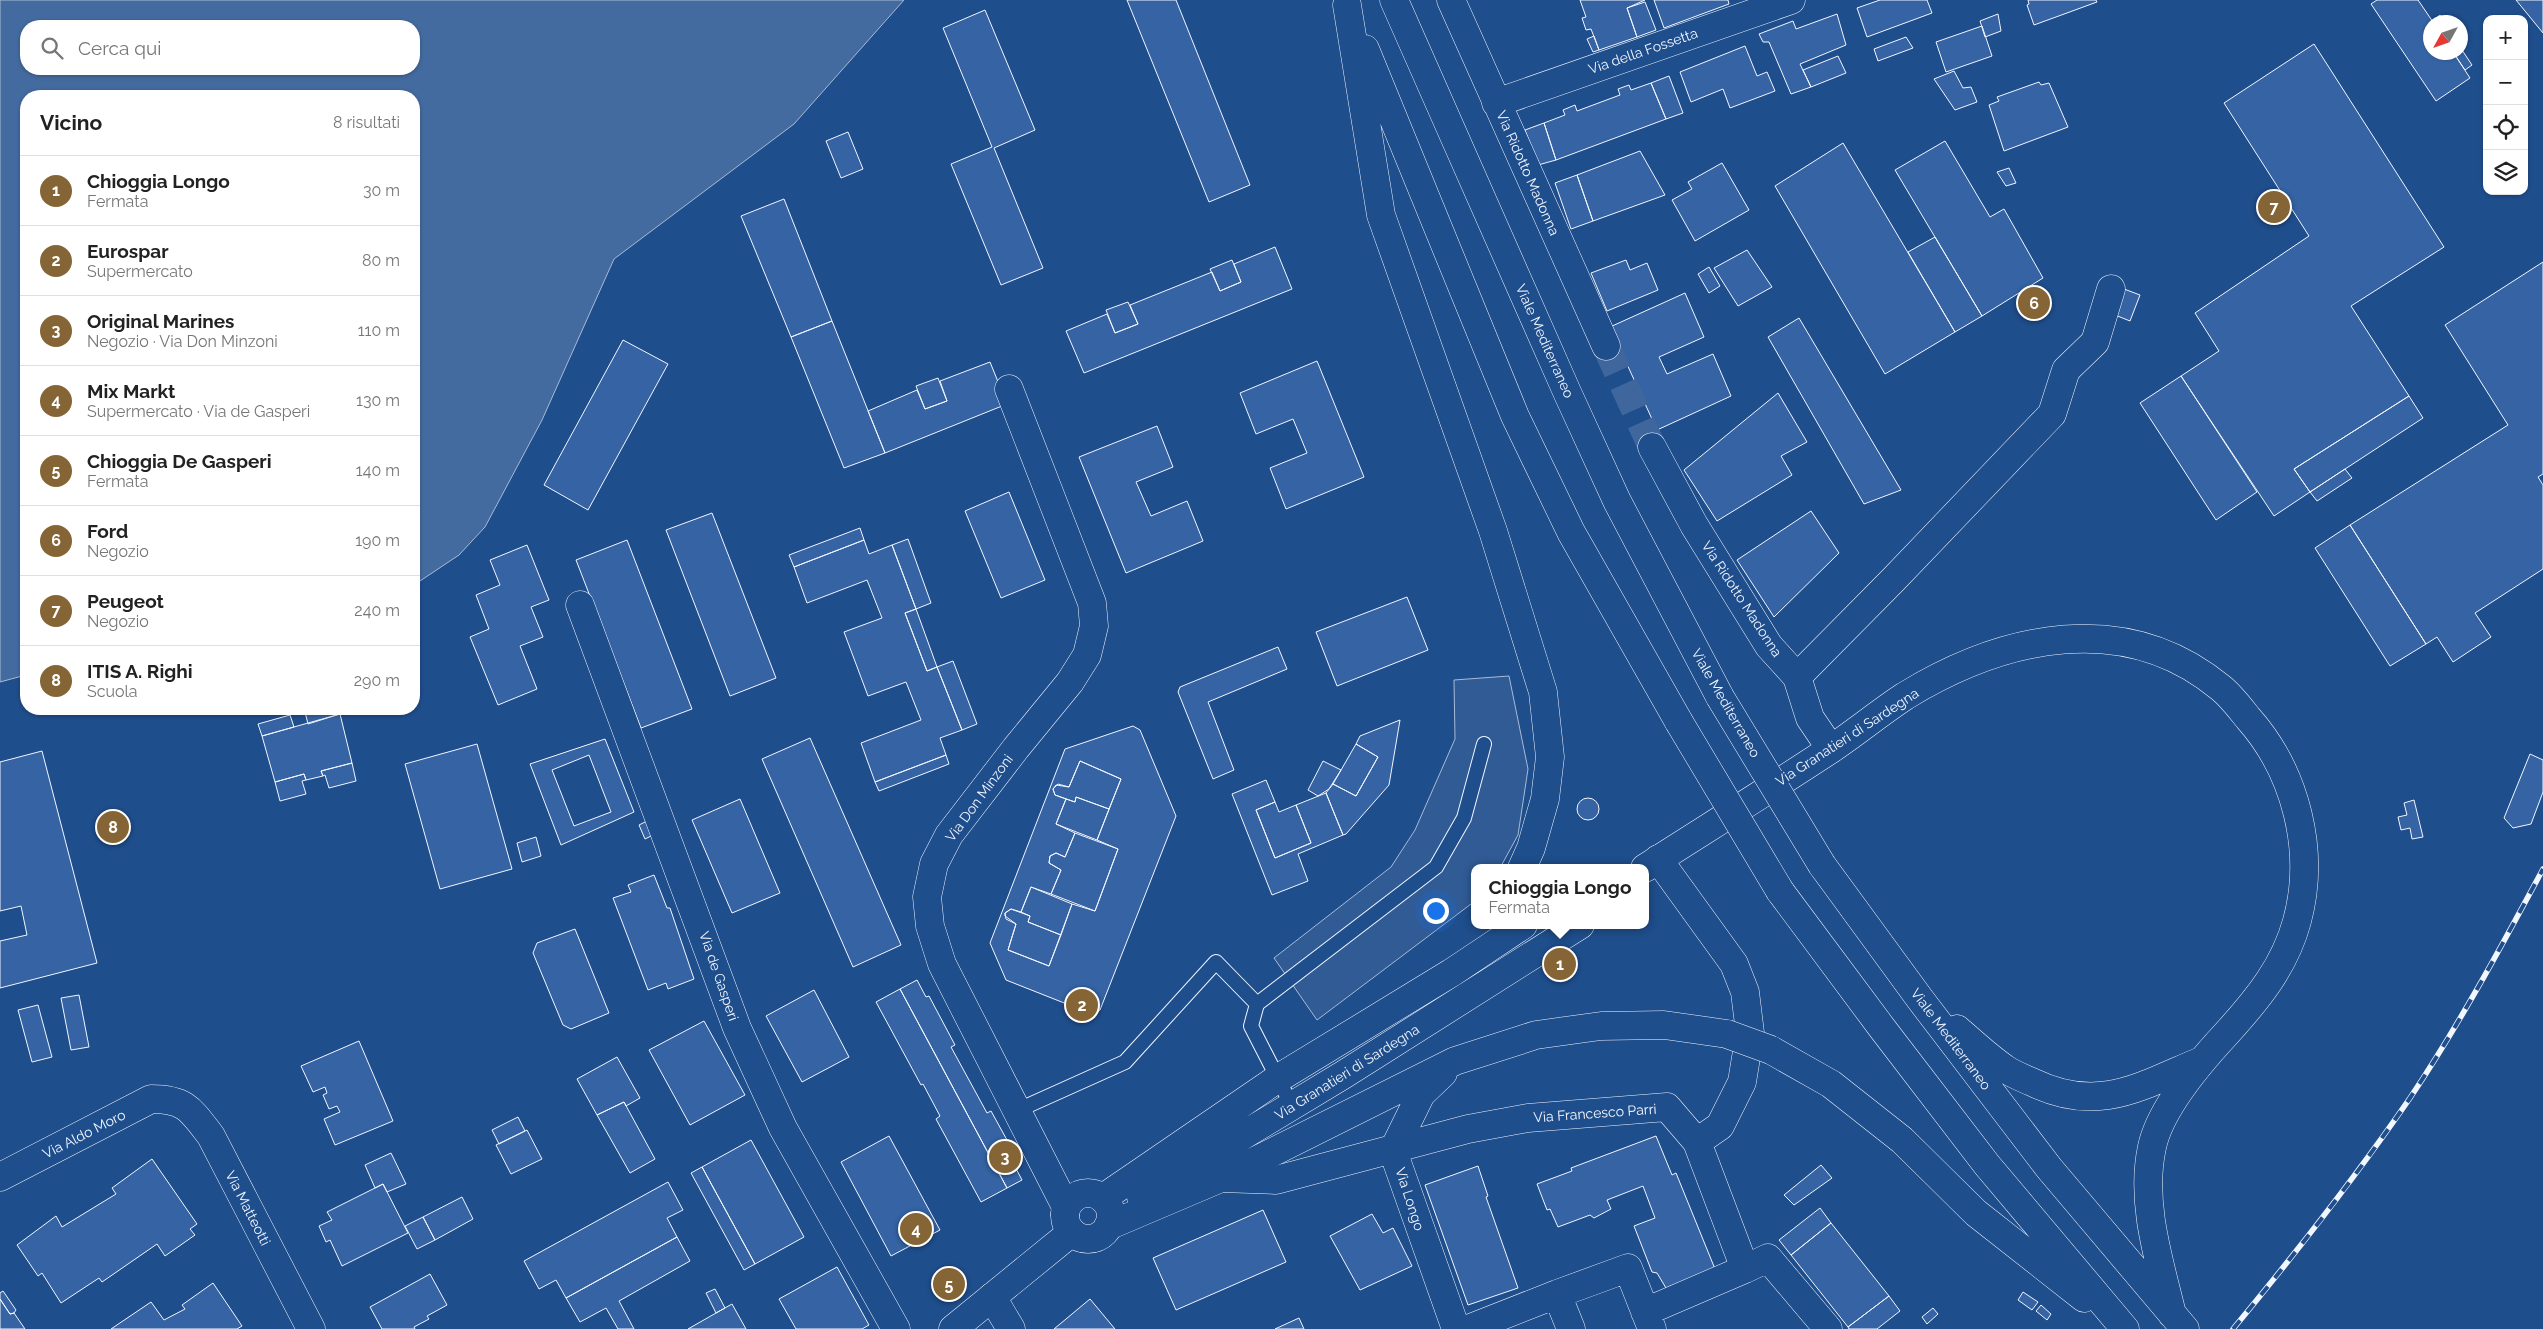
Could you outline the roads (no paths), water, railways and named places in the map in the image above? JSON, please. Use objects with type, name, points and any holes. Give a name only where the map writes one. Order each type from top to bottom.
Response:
[{"type":"street","name":"Viale Mediterraneo","points":[[1394,0],[1567,392],[1614,492],[1720,697],[1822,865],[1920,999],[2049,1168],[2178,1321]]},
{"type":"street","name":"Via Ridotto Madonna","points":[[1451,0],[1606,346]]},
{"type":"street","name":"Via della Fossetta","points":[[1496,103],[1791,0]]},
{"type":"street","points":[[1346,2],[1515,416],[1571,532],[1679,722],[1780,891],[1987,1165],[2124,1329]]},
{"type":"street","points":[[1346,2],[1381,215],[1493,532],[1542,692],[1550,757],[1545,799],[1531,848],[1524,864]]},
{"type":"street","points":[[1797,677],[1894,580],[2052,414],[2066,370],[2095,342],[2111,289]]},
{"type":"street","name":"Via Don Minzoni","points":[[1009,390],[1092,603],[1094,626],[1087,655],[1070,682],[949,835],[934,864],[927,897],[930,926],[942,964],[1066,1207],[1068,1223]]},
{"type":"street","name":"Via Ridotto Madonna","points":[[1652,447],[1694,525],[1769,646],[1797,677],[1810,718],[1831,749]]},
{"type":"street","name":"Via de Gasperi","points":[[580,605],[702,927],[737,1028],[783,1128],[896,1329]]},
{"type":"street","name":"Via Granatieri di Sardegna","points":[[1652,864],[1831,749],[1906,696],[1979,660],[2016,647],[2065,638],[2108,638],[2151,649],[2186,663],[2223,689],[2257,727],[2279,763],[2298,812],[2304,849],[2304,875],[2297,919],[2283,960],[2257,1000],[2201,1061]]},
{"type":"street","points":[[1652,864],[1734,964],[1745,992],[1750,1033],[1742,1082],[1720,1126],[1697,1142],[1745,1268]]},
{"type":"street","points":[[1451,973],[1484,929]]},
{"type":"street","points":[[1107,1213],[1094,1193],[1084,1193],[1075,1197],[1068,1204],[1068,1223],[1081,1237],[1092,1238],[1101,1234],[1107,1213],[1276,1079],[1451,973],[1517,929]]},
{"type":"street","name":"Via Granatieri di Sardegna","points":[[1107,1213],[1292,1106],[1574,929]]},
{"type":"street","points":[[1920,999],[2004,1069],[2049,1090],[2078,1098],[2107,1096],[2138,1088],[2201,1061]]},
{"type":"street","points":[[1107,1213],[1221,1178],[1455,1061],[1536,1035],[1601,1026],[1664,1025],[1726,1034],[1771,1050],[1832,1084],[1902,1140],[1976,1213],[2124,1329]]},
{"type":"street","points":[[1394,1151],[1421,1094],[1455,1061]]},
{"type":"street","points":[[2178,1321],[2155,1240],[2148,1191],[2152,1146],[2162,1121],[2201,1061]]},
{"type":"street","name":"Via Aldo Moro","points":[[0,1177],[151,1099],[171,1099]]},
{"type":"street","name":"Via Matteotti","points":[[171,1099],[191,1111],[211,1136],[311,1329]]},
{"type":"street","name":"Via Francesco Parri","points":[[1394,1151],[1468,1129],[1528,1118],[1667,1107],[1697,1142]]},
{"type":"street","name":"Via Longo","points":[[1221,1178],[1276,1180],[1394,1151],[1456,1329]]},
{"type":"street","points":[[953,1329],[992,1297],[1068,1223]]},
{"type":"street","points":[[1468,1329],[1628,1268],[1649,1320],[1745,1268],[1768,1258],[1828,1329]]},
{"type":"street","points":[[1557,1294],[1571,1329]]},
{"type":"street","points":[[992,1297],[1010,1329]]},
{"type":"lane","points":[[1292,1106],[1276,1079],[1251,1026],[1257,1004],[1436,867],[1464,818],[1484,744]]},
{"type":"lane","points":[[1018,1110],[1125,1062],[1216,962],[1257,1004]]},
{"type":"tunnel","points":[[1606,346],[1652,447]]},
{"type":"railway","points":[[2233,1329],[2324,1215],[2410,1098],[2463,1014],[2543,869]]},
{"type":"place","name":"Peugeot","points":[[2274,207]]},
{"type":"place","name":"Ford","points":[[2034,303]]},
{"type":"place","name":"ITIS A. Righi","points":[[113,827]]},
{"type":"place","name":"Chioggia Longo","points":[[1560,964]]},
{"type":"place","name":"Eurospar","points":[[1082,1005]]},
{"type":"place","name":"Original Marines","points":[[1005,1157]]},
{"type":"place","name":"Mix Markt","points":[[916,1229]]},
{"type":"place","name":"Chioggia De Gasperi","points":[[949,1284]]}]
